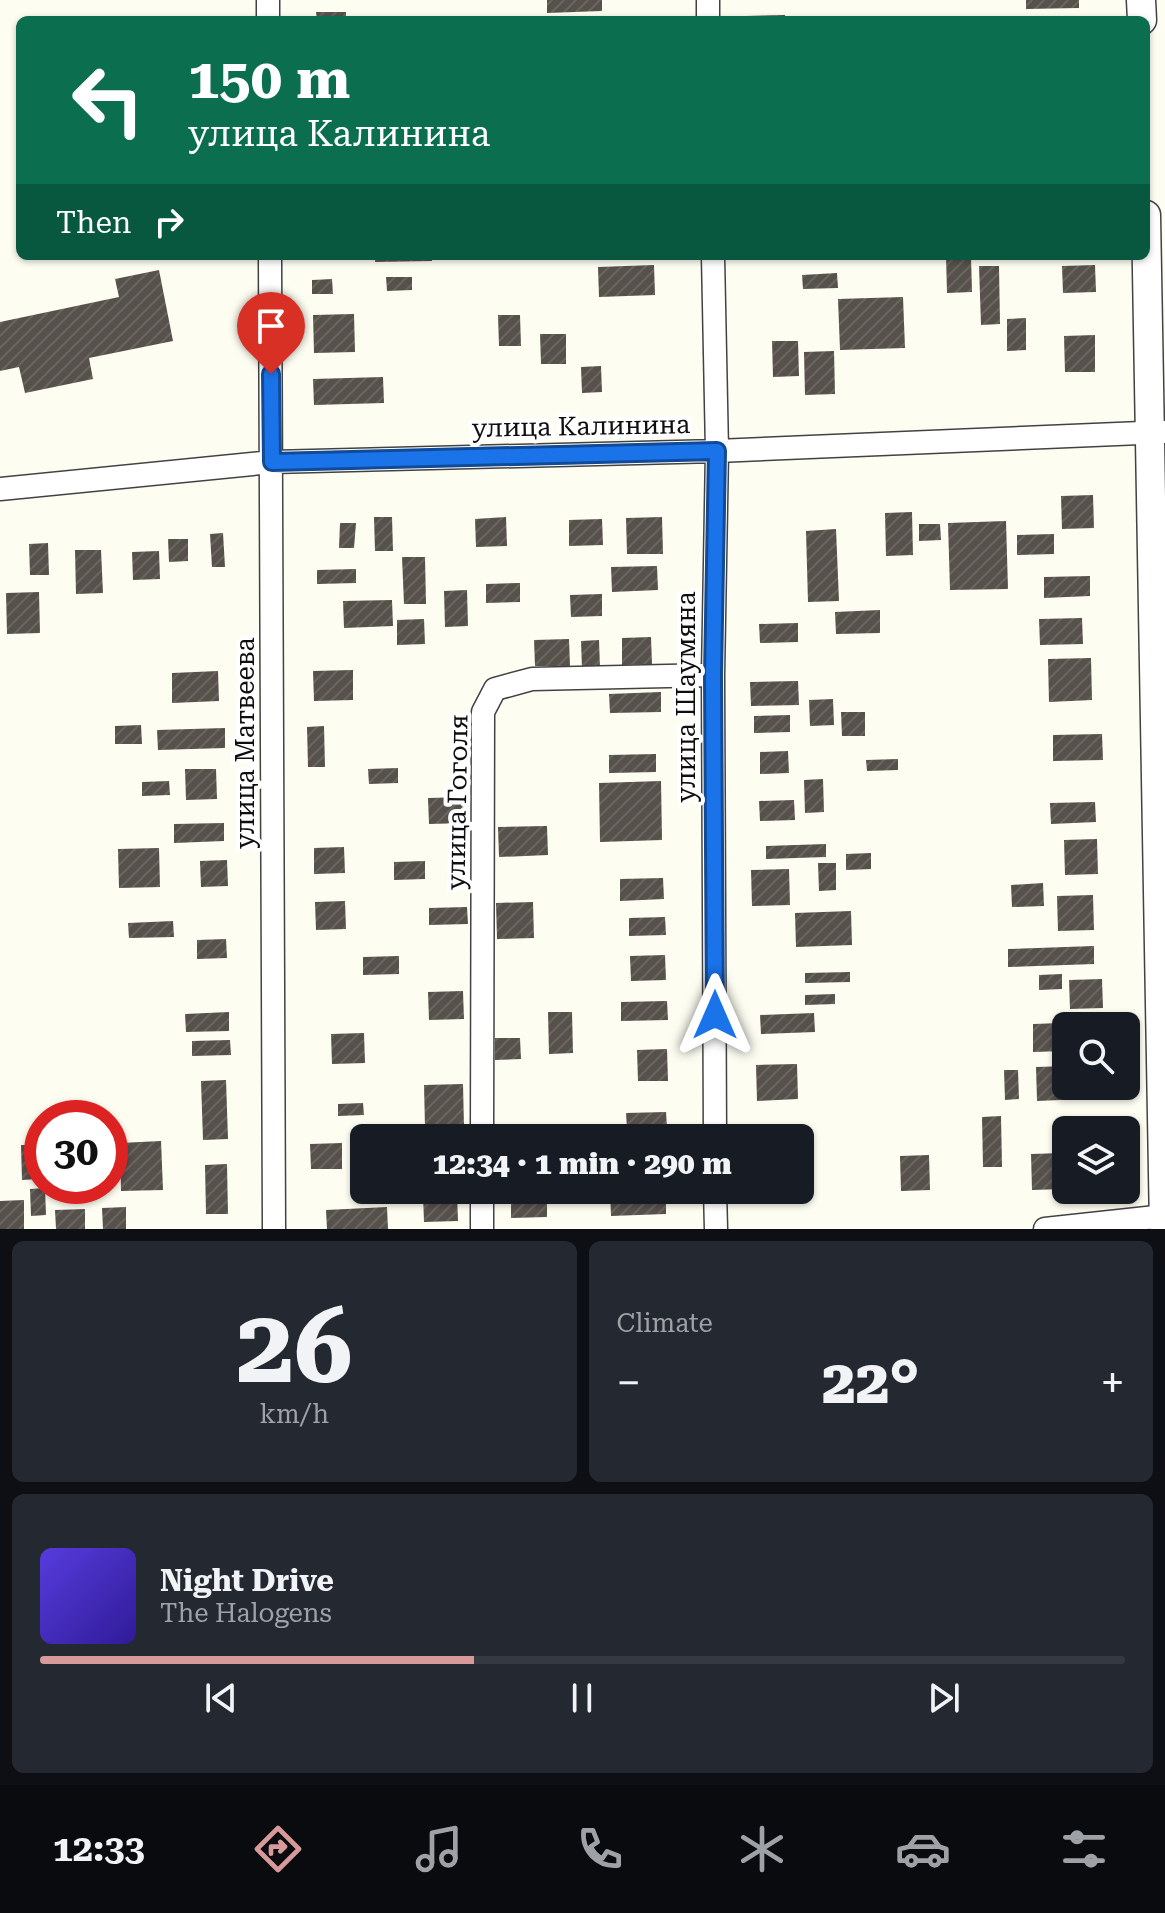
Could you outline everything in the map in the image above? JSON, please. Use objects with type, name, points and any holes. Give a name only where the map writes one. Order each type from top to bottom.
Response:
[{"type":"street","name":"улица Матвеева","points":[[270,260],[274,1229]]},
{"type":"street","name":"улица Шаумяна","points":[[713,260],[717,451],[713,675],[715,1124]]},
{"type":"street","points":[[1045,1229],[1164,1221],[1158,433],[1148,260]]},
{"type":"street","name":"улица Калинина","points":[[0,489],[272,462],[717,451],[1158,433]]},
{"type":"street","name":"улица Гоголя","points":[[482,1124],[483,712],[495,689],[532,679],[713,675]]},
{"type":"street","points":[[482,1204],[482,1229]]},
{"type":"street","points":[[715,1204],[716,1229]]},
{"type":"building","points":[[547,0],[602,0],[602,11],[547,13]]},
{"type":"building","points":[[1026,0],[1079,0],[1079,8],[1026,9]]},
{"type":"building","points":[[316,12],[346,12],[346,16],[316,16]]},
{"type":"building","points":[[375,260],[432,260],[432,261]]},
{"type":"building","points":[[946,260],[971,260],[972,292],[947,293]]},
{"type":"building","points":[[654,265],[655,295],[599,297],[598,267]]},
{"type":"building","points":[[1095,265],[1096,292],[1063,293],[1062,266]]},
{"type":"building","points":[[979,266],[999,266],[1000,324],[981,325]]},
{"type":"building","points":[[159,270],[173,341],[89,358],[93,379],[25,393],[19,367],[0,371],[0,322],[119,297],[115,279]]},
{"type":"building","points":[[837,273],[838,288],[803,289],[802,275]]},
{"type":"building","points":[[386,277],[412,277],[412,290],[387,291]]},
{"type":"building","points":[[332,279],[333,294],[312,294],[312,280]]},
{"type":"building","points":[[903,297],[905,348],[840,350],[838,299]]},
{"type":"building","points":[[354,314],[355,352],[314,353],[313,315]]},
{"type":"building","points":[[498,315],[520,315],[521,346],[499,346]]},
{"type":"building","points":[[1026,318],[1026,350],[1007,351],[1007,319]]},
{"type":"building","points":[[540,334],[566,334],[566,364],[541,364]]},
{"type":"building","points":[[1095,335],[1095,372],[1065,372],[1064,336]]},
{"type":"building","points":[[772,341],[798,341],[799,376],[773,377]]},
{"type":"building","points":[[834,351],[835,394],[805,395],[804,352]]},
{"type":"building","points":[[601,366],[602,392],[582,393],[581,367]]},
{"type":"building","points":[[383,377],[384,403],[314,405],[313,379]]},
{"type":"building","points":[[1093,495],[1094,528],[1062,529],[1061,496]]},
{"type":"building","points":[[912,512],[913,555],[886,556],[885,513]]},
{"type":"building","points":[[374,517],[392,517],[393,551],[375,551]]},
{"type":"building","points":[[506,517],[507,546],[476,547],[475,519]]},
{"type":"building","points":[[662,517],[663,554],[627,554],[626,518]]},
{"type":"building","points":[[602,519],[603,545],[569,546],[569,520]]},
{"type":"building","points":[[1006,521],[1008,589],[950,590],[948,523]]},
{"type":"building","points":[[340,523],[356,523],[354,548],[339,548]]},
{"type":"building","points":[[919,524],[940,524],[941,540],[919,541]]},
{"type":"building","points":[[836,529],[839,601],[808,602],[806,531]]},
{"type":"building","points":[[223,533],[225,567],[212,567],[210,534]]},
{"type":"building","points":[[1054,534],[1054,554],[1017,555],[1017,535]]},
{"type":"building","points":[[168,539],[188,539],[188,561],[169,562]]},
{"type":"building","points":[[48,543],[49,575],[30,575],[29,544]]},
{"type":"building","points":[[75,550],[101,550],[103,593],[76,594]]},
{"type":"building","points":[[159,551],[160,579],[133,580],[132,552]]},
{"type":"building","points":[[402,557],[425,557],[426,604],[404,604]]},
{"type":"building","points":[[657,566],[658,590],[612,592],[611,567]]},
{"type":"building","points":[[356,569],[356,583],[317,584],[317,570]]},
{"type":"building","points":[[1090,576],[1090,596],[1044,598],[1044,577]]},
{"type":"building","points":[[520,583],[520,602],[486,603],[486,584]]},
{"type":"building","points":[[467,590],[468,626],[445,627],[444,591]]},
{"type":"building","points":[[39,592],[40,633],[7,634],[6,593]]},
{"type":"building","points":[[602,594],[602,616],[571,617],[570,595]]},
{"type":"building","points":[[392,600],[393,626],[344,628],[343,601]]},
{"type":"building","points":[[880,610],[880,633],[836,634],[835,612]]},
{"type":"building","points":[[1082,618],[1083,644],[1040,645],[1039,619]]},
{"type":"building","points":[[424,619],[425,644],[397,645],[397,620]]},
{"type":"building","points":[[798,623],[798,642],[760,643],[759,624]]},
{"type":"building","points":[[651,637],[652,664],[622,665],[622,638]]},
{"type":"building","points":[[569,639],[570,666],[535,666],[534,640]]},
{"type":"building","points":[[599,640],[600,668],[582,669],[581,641]]},
{"type":"building","points":[[1091,658],[1092,700],[1049,702],[1048,659]]},
{"type":"building","points":[[353,670],[353,700],[314,701],[313,671]]},
{"type":"building","points":[[218,671],[219,701],[172,703],[172,673]]},
{"type":"building","points":[[798,681],[799,705],[751,706],[750,682]]},
{"type":"building","points":[[661,692],[661,712],[610,713],[609,694]]},
{"type":"building","points":[[833,699],[834,725],[810,726],[809,700]]},
{"type":"building","points":[[841,712],[865,712],[865,736],[842,736]]},
{"type":"building","points":[[790,715],[790,732],[754,733],[754,716]]},
{"type":"building","points":[[141,725],[142,744],[115,744],[115,726]]},
{"type":"building","points":[[324,726],[325,767],[308,767],[307,727]]},
{"type":"building","points":[[225,728],[225,748],[158,750],[157,730]]},
{"type":"building","points":[[1102,734],[1103,760],[1053,761],[1053,735]]},
{"type":"building","points":[[788,751],[789,773],[760,774],[760,752]]},
{"type":"building","points":[[656,754],[656,772],[609,773],[609,755]]},
{"type":"building","points":[[898,759],[898,770],[867,771],[866,760]]},
{"type":"building","points":[[398,768],[398,783],[369,784],[368,769]]},
{"type":"building","points":[[185,769],[216,769],[217,799],[186,800]]},
{"type":"building","points":[[823,779],[824,812],[805,813],[804,780]]},
{"type":"building","points":[[169,781],[170,795],[142,796],[142,782]]},
{"type":"building","points":[[661,781],[662,840],[600,842],[599,783]]},
{"type":"building","points":[[465,797],[466,823],[429,824],[428,798]]},
{"type":"building","points":[[794,800],[795,820],[760,821],[759,801]]},
{"type":"building","points":[[1095,802],[1096,822],[1051,824],[1050,803]]},
{"type":"building","points":[[224,823],[224,841],[174,843],[174,824]]},
{"type":"building","points":[[547,826],[548,855],[499,857],[498,827]]},
{"type":"building","points":[[1097,839],[1098,874],[1065,875],[1064,840]]},
{"type":"building","points":[[826,844],[826,857],[766,859],[766,846]]},
{"type":"building","points":[[344,847],[345,873],[314,874],[314,848]]},
{"type":"building","points":[[159,848],[160,887],[119,888],[118,849]]},
{"type":"building","points":[[871,853],[871,869],[846,870],[846,854]]},
{"type":"building","points":[[227,860],[228,886],[201,887],[200,861]]},
{"type":"building","points":[[425,861],[425,879],[394,880],[394,862]]},
{"type":"building","points":[[818,863],[836,863],[836,890],[819,891]]},
{"type":"building","points":[[789,869],[790,905],[752,906],[751,870]]},
{"type":"building","points":[[663,878],[664,899],[620,901],[620,879]]},
{"type":"building","points":[[1043,883],[1044,906],[1012,907],[1011,885]]},
{"type":"building","points":[[1093,895],[1094,930],[1058,931],[1057,896]]},
{"type":"building","points":[[345,901],[346,929],[316,930],[315,902]]},
{"type":"building","points":[[533,902],[534,938],[497,939],[496,903]]},
{"type":"building","points":[[467,907],[468,924],[429,925],[429,908]]},
{"type":"building","points":[[851,911],[852,945],[796,947],[795,913]]},
{"type":"building","points":[[665,917],[666,935],[629,936],[629,918]]},
{"type":"building","points":[[173,921],[174,937],[129,938],[128,923]]},
{"type":"building","points":[[226,939],[227,958],[197,959],[197,940]]},
{"type":"building","points":[[1094,946],[1094,964],[1008,967],[1008,949]]},
{"type":"building","points":[[665,955],[666,980],[631,981],[630,956]]},
{"type":"building","points":[[399,956],[399,974],[363,975],[363,957]]},
{"type":"building","points":[[850,972],[850,982],[805,983],[805,973]]},
{"type":"building","points":[[1062,974],[1062,989],[1039,990],[1039,975]]},
{"type":"building","points":[[1102,979],[1103,1008],[1070,1009],[1069,980]]},
{"type":"building","points":[[463,991],[464,1019],[429,1020],[428,992]]},
{"type":"building","points":[[835,994],[835,1004],[805,1005],[805,995]]},
{"type":"building","points":[[667,1001],[668,1020],[621,1021],[621,1002]]},
{"type":"building","points":[[229,1012],[229,1031],[186,1032],[185,1014]]},
{"type":"building","points":[[548,1012],[572,1012],[573,1053],[549,1054]]},
{"type":"building","points":[[814,1013],[815,1032],[761,1034],[760,1015]]},
{"type":"building","points":[[1052,1023],[1052,1051],[1033,1052],[1033,1024]]},
{"type":"building","points":[[364,1033],[365,1063],[332,1064],[331,1034]]},
{"type":"building","points":[[495,1038],[520,1038],[521,1059],[495,1060]]},
{"type":"building","points":[[230,1040],[231,1055],[192,1056],[192,1041]]},
{"type":"building","points":[[667,1049],[668,1081],[638,1081],[637,1050]]},
{"type":"building","points":[[797,1064],[798,1099],[757,1101],[756,1065]]},
{"type":"building","points":[[1052,1066],[1052,1100],[1060,1100],[1037,1101],[1036,1067]]},
{"type":"building","points":[[1004,1070],[1018,1070],[1019,1099],[1005,1100]]},
{"type":"building","points":[[226,1080],[228,1139],[203,1140],[201,1081]]},
{"type":"building","points":[[463,1084],[464,1124],[425,1124],[424,1085]]},
{"type":"building","points":[[363,1103],[364,1115],[338,1116],[338,1104]]},
{"type":"building","points":[[666,1112],[667,1124],[627,1124],[626,1113]]},
{"type":"building","points":[[1001,1116],[1002,1167],[983,1167],[982,1117]]},
{"type":"building","points":[[161,1141],[163,1190],[128,1191],[128,1143]]},
{"type":"building","points":[[342,1143],[342,1169],[311,1169],[310,1144]]},
{"type":"building","points":[[21,1145],[24,1145],[24,1180]]},
{"type":"building","points":[[1052,1153],[1052,1189],[1032,1190],[1031,1154]]},
{"type":"building","points":[[929,1155],[930,1190],[901,1191],[900,1156]]},
{"type":"building","points":[[227,1164],[228,1214],[206,1214],[205,1165]]},
{"type":"building","points":[[24,1200],[24,1229],[0,1229],[0,1201]]},
{"type":"building","points":[[31,1204],[46,1204],[46,1215],[31,1216]]},
{"type":"building","points":[[423,1204],[457,1204],[458,1221],[424,1222]]},
{"type":"building","points":[[511,1204],[547,1204],[547,1217],[511,1218]]},
{"type":"building","points":[[611,1204],[666,1204],[666,1214],[611,1216]]},
{"type":"building","points":[[126,1207],[126,1229],[103,1229],[102,1208]]},
{"type":"building","points":[[387,1207],[388,1229],[327,1229],[326,1210]]},
{"type":"building","points":[[85,1209],[85,1229],[56,1229],[55,1210]]},
{"type":"route","points":[[271,374],[272,462],[717,451],[713,675],[715,1015]]}]
